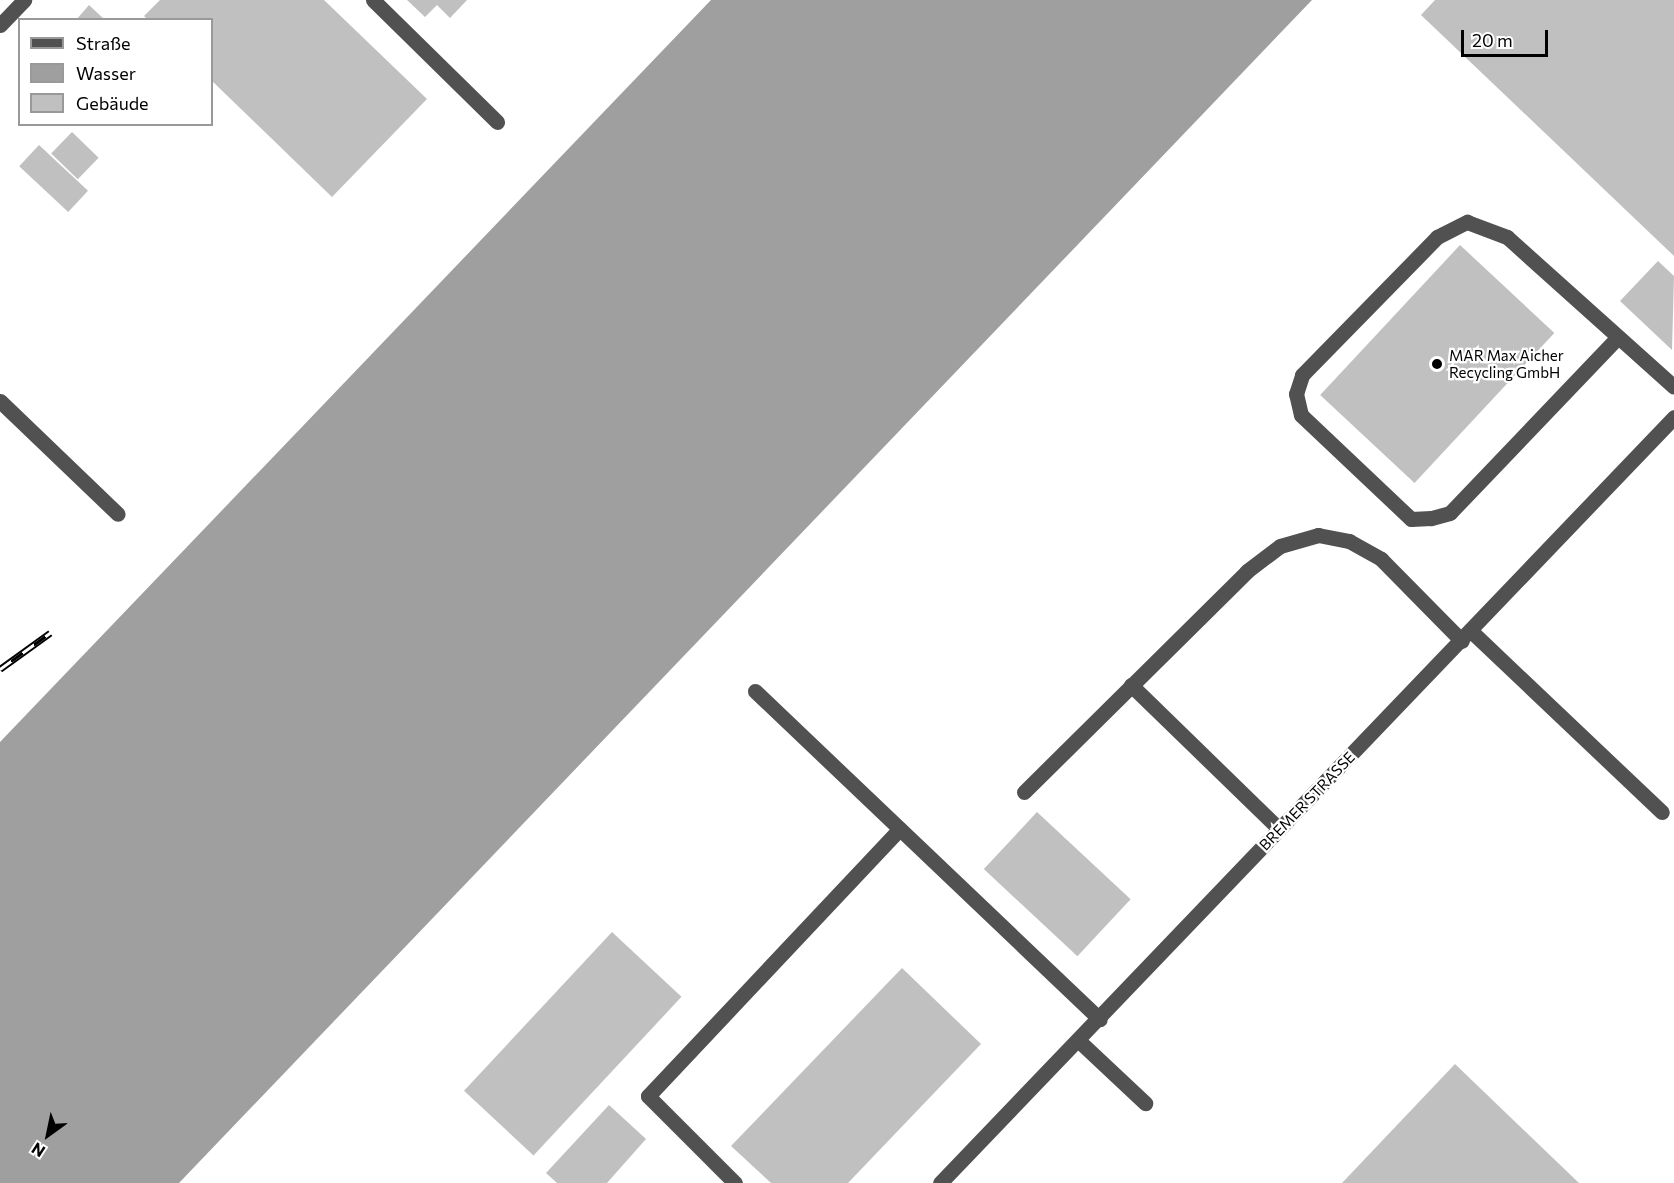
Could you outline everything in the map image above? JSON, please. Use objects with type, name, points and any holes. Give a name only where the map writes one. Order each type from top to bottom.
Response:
[{"type":"street","points":[[0,25],[24,0]]},
{"type":"street","points":[[373,0],[497,122]]},
{"type":"street","points":[[1618,337],[1450,513],[1431,518],[1411,519],[1301,415],[1296,394],[1302,375],[1437,237],[1467,222],[1508,237],[1674,387]]},
{"type":"street","points":[[0,401],[118,514]]},
{"type":"street","name":"BREMER STRASSE","points":[[940,1183],[1079,1041],[1674,417]]},
{"type":"street","points":[[1024,792],[1247,571],[1280,546],[1318,535],[1349,541],[1381,559],[1662,812]]},
{"type":"street","points":[[1131,685],[1280,829]]},
{"type":"street","points":[[755,692],[1100,1019]]},
{"type":"street","points":[[735,1183],[648,1096],[900,830]]},
{"type":"street","points":[[1079,1041],[1145,1103]]},
{"type":"water","points":[[711,0],[1312,0],[179,1183],[0,1183],[0,742]]},
{"type":"building","points":[[160,0],[324,0],[427,99],[332,197],[213,82],[213,18],[146,18],[144,16]]},
{"type":"building","points":[[407,0],[467,0],[450,18],[437,5],[425,17]]},
{"type":"building","points":[[1435,0],[1674,0],[1674,256],[1421,15]]},
{"type":"building","points":[[89,5],[103,18],[78,18]]},
{"type":"building","points":[[72,132],[99,158],[78,179],[51,154]]},
{"type":"building","points":[[39,145],[88,191],[68,212],[19,166]]},
{"type":"building","name":"MAR Max Aicher Recycling GmbH","points":[[1460,245],[1554,333],[1415,483],[1320,395]]},
{"type":"building","points":[[1658,261],[1674,276],[1672,350],[1620,301]]},
{"type":"building","points":[[1037,812],[1131,899],[1077,956],[984,869]]},
{"type":"building","points":[[612,932],[681,997],[533,1155],[464,1091]]},
{"type":"building","points":[[902,968],[981,1044],[848,1183],[771,1183],[731,1146]]},
{"type":"building","points":[[1455,1064],[1579,1183],[1342,1183]]},
{"type":"building","points":[[609,1105],[646,1139],[607,1183],[557,1183],[546,1173]]},
{"type":"railway","points":[[0,669],[50,633]]},
{"type":"place","name":"MAR Max Aicher Recycling GmbH","points":[[1437,364]]}]
